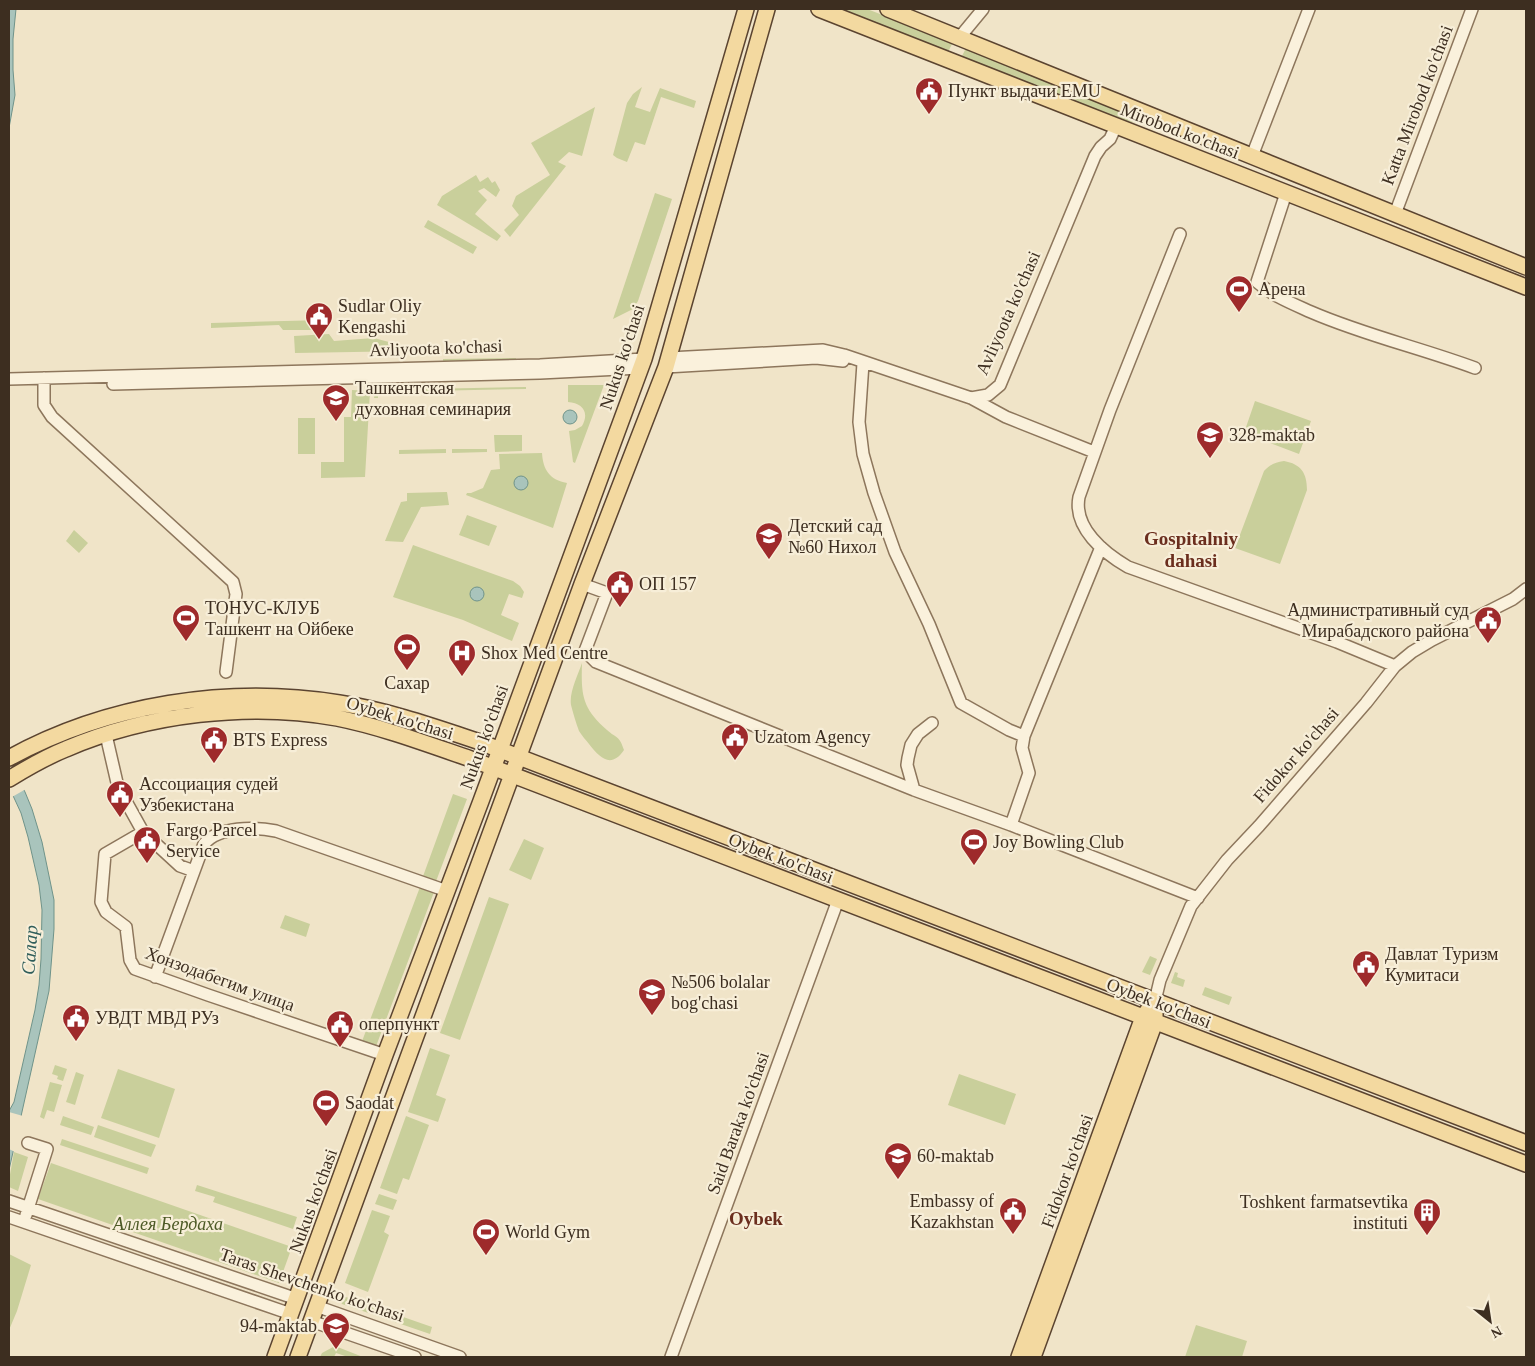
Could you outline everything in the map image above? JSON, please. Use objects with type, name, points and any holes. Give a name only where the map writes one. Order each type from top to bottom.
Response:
[{"type":"main road","name":"Nukus ko'chasi","points":[[275,1357],[385,1055],[642,364],[746,9]]},
{"type":"main road","points":[[298,1357],[582,584],[667,363],[767,9]]},
{"type":"main road","name":"Mirobod ko'chasi","points":[[819,9],[1526,287]]},
{"type":"main road","name":"Mirobod ko'chasi","points":[[888,9],[1526,267]]},
{"type":"main road","points":[[1213,164],[1211,158],[1212,151],[1216,146],[1222,144]]},
{"type":"main road","name":"Avliyoota ko'chasi","points":[[642,364],[667,363]]},
{"type":"main road","name":"Oybek ko'chasi","points":[[10,758],[56,735],[129,712],[191,701],[255,697],[319,700],[365,708],[443,730],[500,749],[1526,1144]]},
{"type":"main road","name":"Oybek ko'chasi","points":[[14,776],[68,748],[106,735],[154,722],[193,715],[242,711],[297,713],[337,718],[374,727],[512,775],[1526,1164]]},
{"type":"main road","name":"Fidokor ko'chasi","points":[[1033,1357],[1155,1001]]},
{"type":"main road","name":"Fidokor ko'chasi","points":[[1018,1357],[1149,1020]]},
{"type":"main road","name":"Taras Shevchenko ko'chasi","points":[[297,1299],[316,1306]]},
{"type":"main road","name":"Taras Shevchenko ko'chasi","points":[[291,1314],[311,1321]]},
{"type":"street","points":[[960,38],[983,9]]},
{"type":"street","points":[[1252,156],[1309,9]]},
{"type":"street","name":"Katta Mirobod ko'chasi","points":[[1395,214],[1472,9]]},
{"type":"street","name":"Avliyoota ko'chasi","points":[[667,363],[816,358],[863,362],[971,398],[988,395],[1000,385],[1095,156],[1110,139],[1116,126]]},
{"type":"street","points":[[1286,192],[1257,282],[1280,298],[1324,317],[1370,335],[1436,354],[1475,368]]},
{"type":"street","points":[[1180,234],[1094,452],[1080,497],[1078,511],[1084,525],[1101,547],[1119,562],[1138,571],[1337,642],[1395,666]]},
{"type":"street","points":[[863,362],[859,422],[863,454],[874,493],[895,552],[929,624],[961,703],[1024,736]]},
{"type":"street","name":"Avliyoota ko'chasi","points":[[9,386],[44,382],[373,373],[540,373],[642,364]]},
{"type":"street","name":"Avliyoota ko'chasi","points":[[9,379],[44,382]]},
{"type":"street","points":[[44,382],[44,405],[52,417],[233,582],[236,594],[226,672]]},
{"type":"street","points":[[1000,385],[996,393],[996,401],[1001,415]]},
{"type":"street","points":[[971,398],[1001,415],[1094,452]]},
{"type":"street","points":[[1010,825],[1029,773],[1022,748],[1024,736],[1101,547]]},
{"type":"street","points":[[582,584],[607,593],[585,651],[596,662],[914,790],[1198,898]]},
{"type":"street","name":"Fidokor ko'chasi","points":[[1155,1001],[1160,980],[1191,906],[1227,860],[1354,717],[1395,666],[1422,646],[1513,598],[1526,589]]},
{"type":"street","points":[[914,790],[908,765],[911,746],[918,734],[932,724]]},
{"type":"street","points":[[106,735],[118,787],[143,832],[180,866],[194,872]]},
{"type":"street","points":[[155,977],[204,844],[212,837],[236,830],[264,829],[276,831],[447,891]]},
{"type":"street","name":"Хонзодабегим улица","points":[[143,832],[104,854],[101,902],[106,912],[126,927],[130,960],[137,971],[385,1055]]},
{"type":"street","name":"Said Baraka ko'chasi","points":[[670,1357],[838,900]]},
{"type":"street","points":[[24,1222],[18,1205],[47,1149],[28,1143]]},
{"type":"street","name":"Taras Shevchenko ko'chasi","points":[[18,1205],[297,1299]]},
{"type":"street","name":"Taras Shevchenko ko'chasi","points":[[10,1218],[291,1314]]},
{"type":"street","name":"Taras Shevchenko ko'chasi","points":[[316,1306],[460,1357]]},
{"type":"street","name":"Taras Shevchenko ko'chasi","points":[[311,1321],[415,1357]]},
{"type":"green space","points":[[837,9],[867,9],[953,42],[948,52]]},
{"type":"green space","points":[[966,48],[1130,111],[1155,126],[1126,121],[961,58]]},
{"type":"green space","points":[[642,87],[635,107],[650,112],[660,88],[696,101],[694,108],[661,97],[645,145],[635,142],[627,162],[613,155],[627,103],[633,94]]},
{"type":"green space","points":[[595,107],[582,156],[569,152],[558,162],[566,166],[510,237],[504,230],[519,215],[512,206],[516,196],[550,175],[531,143]]},
{"type":"green space","points":[[476,175],[480,182],[488,177],[492,183],[495,181],[500,190],[496,197],[484,188],[478,191],[487,200],[475,214],[501,236],[497,241],[437,205],[442,196]]},
{"type":"green space","points":[[655,193],[672,199],[638,301],[633,309],[613,319]]},
{"type":"green space","points":[[428,220],[477,247],[473,254],[424,227]]},
{"type":"green space","points":[[325,320],[325,330],[283,330],[279,325],[211,328],[211,323]]},
{"type":"green space","points":[[329,334],[334,341],[374,338],[411,348],[412,351],[295,353],[294,336]]},
{"type":"green space","points":[[516,358],[516,360],[443,361],[443,359]]},
{"type":"green space","points":[[568,385],[604,385],[575,463],[573,462],[569,431],[582,426],[585,413],[581,406],[568,402]]},
{"type":"green space","points":[[526,387],[526,389],[378,392],[378,398],[374,398],[375,390]]},
{"type":"green space","points":[[352,390],[370,391],[365,477],[321,478],[321,462],[344,462],[344,417],[351,417]]},
{"type":"green space","points":[[1255,401],[1311,421],[1299,454],[1244,433]]},
{"type":"green space","points":[[298,418],[315,418],[315,454],[298,454]]},
{"type":"green space","points":[[494,435],[522,435],[522,451],[495,452]]},
{"type":"green space","points":[[446,449],[446,453],[399,454],[399,450]]},
{"type":"green space","points":[[452,449],[487,449],[487,452],[452,453]]},
{"type":"green space","points":[[542,453],[548,473],[561,482],[567,483],[553,528],[466,495],[483,488],[491,470],[500,469],[499,454]]},
{"type":"green space","points":[[1284,461],[1295,464],[1302,470],[1306,479],[1307,490],[1280,564],[1235,548],[1264,471],[1273,464]]},
{"type":"green space","points":[[447,492],[449,505],[421,507],[403,542],[385,541],[401,502],[407,501],[407,493]]},
{"type":"green space","points":[[467,515],[497,526],[489,546],[459,535]]},
{"type":"green space","points":[[74,530],[88,543],[79,553],[66,541]]},
{"type":"green space","points":[[413,545],[513,581],[520,586],[524,592],[522,598],[509,594],[501,615],[519,623],[512,641],[463,620],[393,597]]},
{"type":"green space","points":[[582,663],[583,692],[588,708],[592,715],[607,730],[619,739],[624,750],[615,759],[606,759],[597,754],[579,731],[571,700]]},
{"type":"green space","points":[[453,794],[467,799],[435,884],[422,879]]},
{"type":"green space","points":[[524,839],[544,848],[531,880],[509,870]]},
{"type":"green space","points":[[420,887],[434,892],[375,1049],[361,1044]]},
{"type":"green space","points":[[489,897],[509,904],[460,1040],[440,1033]]},
{"type":"green space","points":[[285,915],[310,924],[306,937],[280,928]]},
{"type":"green space","points":[[1150,956],[1157,959],[1150,975],[1142,972]]},
{"type":"green space","points":[[1175,972],[1178,973],[1177,977],[1185,980],[1183,987],[1171,983]]},
{"type":"green space","points":[[1205,987],[1232,997],[1229,1005],[1202,995]]},
{"type":"green space","points":[[430,1048],[450,1055],[436,1095],[446,1099],[438,1122],[408,1112]]},
{"type":"green space","points":[[55,1065],[67,1069],[63,1081],[57,1079],[58,1076],[52,1074]]},
{"type":"green space","points":[[118,1069],[175,1089],[159,1138],[101,1118]]},
{"type":"green space","points":[[76,1072],[84,1075],[75,1105],[66,1102]]},
{"type":"green space","points":[[959,1074],[1016,1094],[1005,1125],[948,1105]]},
{"type":"green space","points":[[50,1082],[62,1085],[54,1112],[47,1110],[44,1119],[40,1117]]},
{"type":"green space","points":[[63,1116],[94,1127],[91,1135],[60,1125]]},
{"type":"green space","points":[[406,1116],[429,1125],[409,1180],[403,1178],[397,1194],[380,1188]]},
{"type":"green space","points":[[98,1125],[156,1145],[151,1157],[94,1137]]},
{"type":"green space","points":[[62,1139],[149,1168],[147,1174],[60,1145]]},
{"type":"green space","points":[[14,1152],[28,1157],[18,1191],[9,1187]]},
{"type":"green space","name":"Аллея Бердаха","points":[[51,1163],[292,1247],[279,1283],[38,1199]]},
{"type":"green space","points":[[197,1185],[297,1217],[293,1229],[213,1202],[215,1197],[195,1191]]},
{"type":"green space","points":[[379,1194],[397,1200],[393,1210],[375,1204]]},
{"type":"green space","points":[[372,1210],[390,1216],[384,1232],[389,1235],[368,1292],[345,1283]]},
{"type":"green space","points":[[9,1254],[31,1265],[9,1330]]},
{"type":"green space","points":[[340,1295],[432,1327],[430,1334],[342,1304],[339,1298]]},
{"type":"green space","points":[[1196,1325],[1247,1341],[1242,1357],[1185,1357]]},
{"type":"green space","name":"94-maktab","points":[[335,1346],[363,1357],[348,1357],[336,1353],[334,1357],[320,1357],[322,1353]]},
{"type":"water","points":[[9,9],[16,9],[13,39],[15,95],[9,128]]},
{"type":"water","points":[[570,410],[575,412],[577,417],[575,422],[570,424],[565,422],[563,417],[565,412]]},
{"type":"water","points":[[521,476],[526,478],[528,483],[526,488],[521,490],[516,488],[514,483],[516,478]]},
{"type":"water","points":[[477,587],[482,589],[484,594],[482,599],[477,601],[472,599],[470,594],[472,589]]},
{"type":"water","name":"Салар","points":[[9,762],[25,792],[42,842],[54,900],[54,929],[49,991],[9,1170],[9,1111],[14,1102],[35,1010],[41,959],[42,910],[39,885],[28,837],[21,813],[9,787]]},
{"type":"pier","points":[[9,760],[26,789],[12,797],[9,792]]},
{"type":"pier","points":[[9,1112],[23,1116],[15,1152],[9,1149]]},
{"type":"place","name":"Пункт выдачи EMU","points":[[929,115]]},
{"type":"place","name":"Арена","points":[[1239,313]]},
{"type":"place","name":"Sudlar Oliy Kengashi","points":[[319,340]]},
{"type":"place","name":"Ташкентская духовная семинария","points":[[336,422]]},
{"type":"place","name":"328-maktab","points":[[1210,459]]},
{"type":"place","name":"Детский сад №60 Нихол","points":[[769,560]]},
{"type":"place","name":"ОП 157","points":[[620,608]]},
{"type":"place","name":"ТОНУС-КЛУБ Ташкент на Ойбеке","points":[[186,642]]},
{"type":"place","name":"Административный суд Мирабадского района","points":[[1488,644]]},
{"type":"place","name":"Сахар","points":[[407,671]]},
{"type":"place","name":"Shox Med Centre","points":[[462,677]]},
{"type":"place","name":"Uzatom Agency","points":[[735,761]]},
{"type":"place","name":"BTS Express","points":[[214,764]]},
{"type":"place","name":"Ассоциация судей Узбекистана","points":[[120,818]]},
{"type":"place","name":"Fargo Parcel Service","points":[[147,864]]},
{"type":"place","name":"Joy Bowling Club","points":[[974,866]]},
{"type":"place","name":"Давлат Туризм Кумитаси","points":[[1366,988]]},
{"type":"place","name":"№506 bolalar bog'chasi","points":[[652,1016]]},
{"type":"place","name":"УВДТ МВД РУз","points":[[76,1042]]},
{"type":"place","name":"оперпункт","points":[[340,1048]]},
{"type":"place","name":"Saodat","points":[[326,1127]]},
{"type":"place","name":"60-maktab","points":[[898,1180]]},
{"type":"place","name":"Embassy of Kazakhstan","points":[[1013,1235]]},
{"type":"place","name":"Toshkent farmatsevtika instituti","points":[[1427,1236]]},
{"type":"place","name":"World Gym","points":[[486,1256]]},
{"type":"place","name":"94-maktab","points":[[336,1350]]},
{"type":"district","name":"Gospitalniy dahasi","points":[[1191,549]]},
{"type":"district","name":"Oybek","points":[[756,1218]]}]
